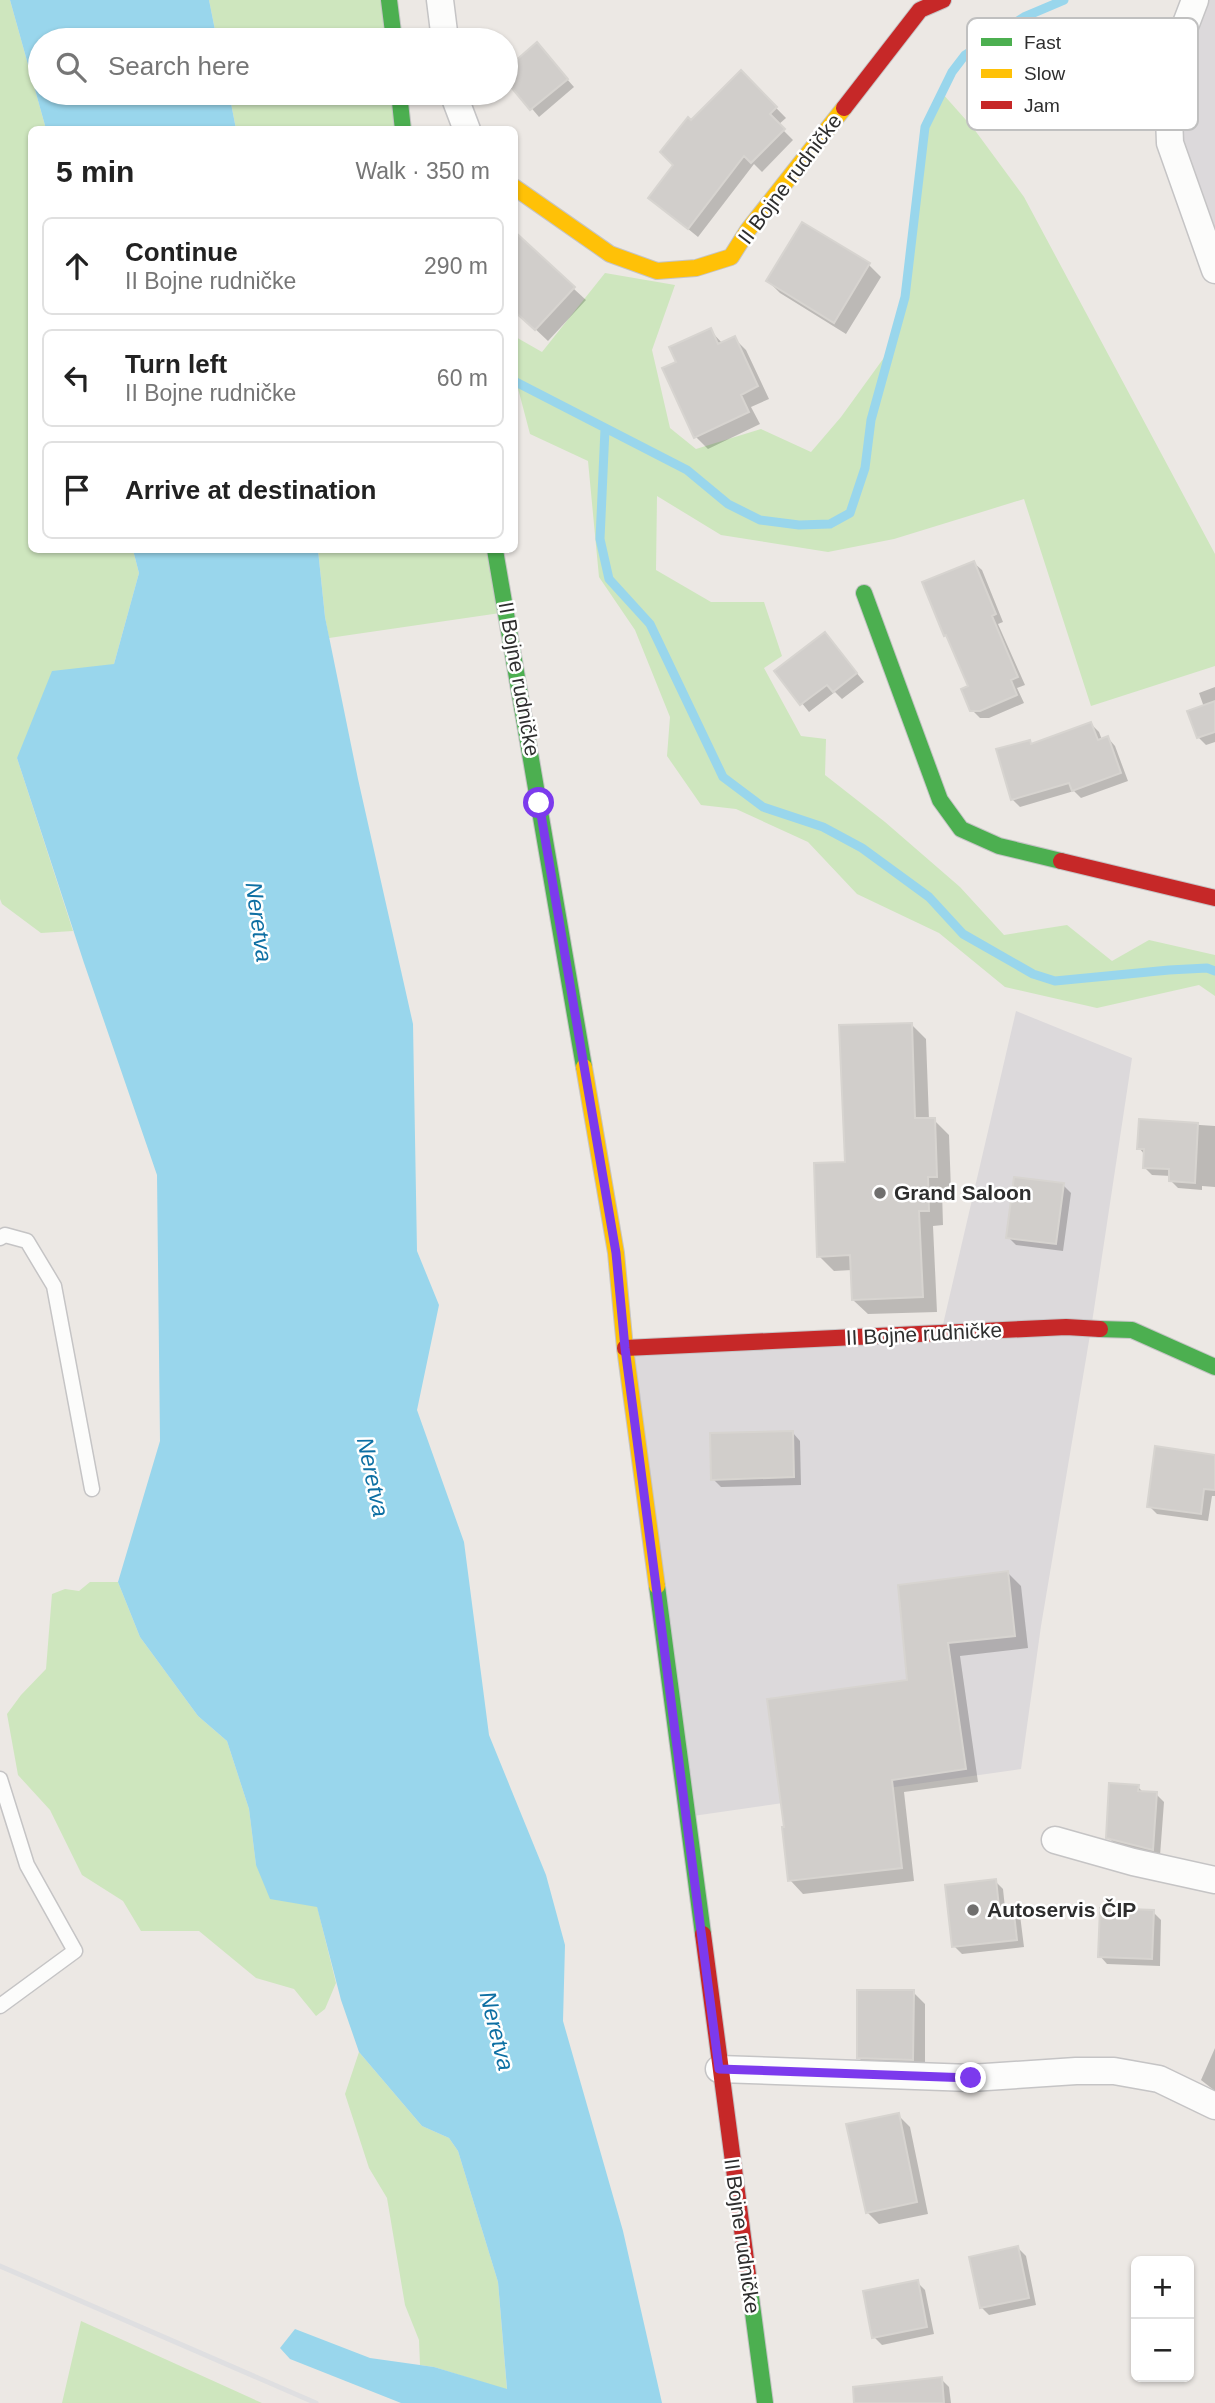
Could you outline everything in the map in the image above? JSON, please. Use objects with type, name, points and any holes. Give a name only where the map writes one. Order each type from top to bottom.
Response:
[{"type":"street","points":[[389,0],[392,28]]},
{"type":"street","points":[[440,0],[444,28]]},
{"type":"street","points":[[1188,18],[1195,0]]},
{"type":"street","name":"II Bojne rudničke","points":[[518,190],[610,254],[657,271],[696,268],[731,257],[748,230],[925,3]]},
{"type":"street","points":[[400,105],[403,126]]},
{"type":"street","points":[[458,105],[465,126]]},
{"type":"street","points":[[1170,130],[1170,143],[1215,270]]},
{"type":"street","name":"II Bojne rudničke","points":[[496,553],[616,1253],[625,1348],[765,2403]]},
{"type":"street","points":[[864,593],[940,800],[961,829],[999,846],[1215,898]]},
{"type":"street","name":"II Bojne rudničke","points":[[625,1348],[1066,1327],[1132,1330],[1215,1367]]},
{"type":"street","points":[[1055,1840],[1133,1862],[1215,1880]]},
{"type":"street","points":[[719,2069],[971,2078],[1114,2071],[1158,2079],[1215,2106]]},
{"type":"lane","points":[[0,1238],[5,1235],[27,1241],[54,1286],[92,1489]]},
{"type":"lane","points":[[0,1779],[27,1865],[75,1951],[0,2006]]},
{"type":"shaded area","points":[[1195,0],[1215,0],[1215,270],[1178,130],[1198,130],[1198,18],[1190,18]]},
{"type":"shaded area","points":[[1016,1011],[1132,1058],[1091,1329],[1041,1626],[1021,1769],[686,1817],[625,1348],[941,1333]]},
{"type":"green space","points":[[0,0],[10,0],[28,64],[28,105],[39,105],[45,126],[28,126],[28,553],[134,553],[139,573],[114,664],[17,758],[73,931],[41,933],[2,904]]},
{"type":"green space","points":[[209,0],[389,0],[392,28],[215,28]]},
{"type":"green space","points":[[942,93],[967,121],[967,130],[975,130],[1024,197],[1215,554],[1215,666],[1091,706],[1024,499],[894,539],[828,552],[721,535],[657,496],[656,570],[711,602],[764,602],[782,656],[764,668],[801,736],[826,739],[825,775],[885,822],[960,887],[1004,935],[1067,925],[1112,961],[1149,940],[1215,955],[1215,996],[1199,985],[1097,1008],[1005,987],[939,933],[857,894],[808,842],[736,809],[701,805],[667,756],[670,717],[635,630],[599,577],[588,461],[530,434],[518,388],[518,338],[542,352],[605,273],[675,285],[652,350],[670,428],[696,449],[761,429],[811,452],[841,417],[891,348],[905,297],[925,127]]},
{"type":"green space","points":[[231,105],[400,105],[403,126],[235,126]]},
{"type":"green space","points":[[318,553],[496,553],[507,612],[329,638]]},
{"type":"green space","points":[[90,1582],[118,1582],[140,1637],[198,1716],[227,1741],[249,1809],[256,1865],[317,1906],[336,1983],[325,2009],[316,2016],[294,1989],[256,1978],[199,1931],[141,1931],[123,1901],[82,1875],[50,1810],[18,1775],[7,1714],[46,1669],[52,1594],[65,1589],[79,1591]]},
{"type":"green space","points":[[359,2052],[422,2126],[449,2138],[458,2151],[498,2282],[507,2390],[420,2365],[419,2340],[405,2305],[387,2198],[369,2168],[345,2094]]},
{"type":"green space","points":[[81,2321],[262,2403],[62,2403]]},
{"type":"water","points":[[10,0],[209,0],[215,28],[28,28],[28,64]]},
{"type":"water","points":[[39,105],[231,105],[235,126],[45,126]]},
{"type":"water","name":"Neretva","points":[[134,553],[318,553],[325,617],[413,1024],[417,1251],[439,1305],[417,1410],[464,1542],[489,1735],[546,1875],[565,1945],[563,2021],[623,2231],[662,2403],[401,2403],[290,2359],[280,2348],[295,2329],[370,2358],[434,2367],[507,2389],[498,2282],[458,2151],[449,2138],[422,2126],[359,2052],[341,2000],[317,1907],[270,1899],[256,1865],[249,1809],[227,1741],[198,1716],[140,1637],[118,1582],[160,1441],[157,1175],[17,758],[52,671],[114,664],[139,573]]},
{"type":"building","points":[[537,42],[568,79],[530,110],[518,96],[518,59]]},
{"type":"building","points":[[741,70],[777,107],[770,114],[785,129],[751,163],[744,156],[688,229],[648,198],[673,165],[660,152],[688,117],[691,120]]},
{"type":"building","points":[[802,222],[870,263],[834,323],[766,281]]},
{"type":"building","points":[[518,235],[575,287],[535,330],[518,315]]},
{"type":"building","points":[[711,328],[718,344],[735,336],[758,386],[741,395],[749,412],[694,438],[662,368],[676,362],[669,347]]},
{"type":"building","points":[[974,561],[996,614],[992,616],[1018,677],[1011,680],[1017,695],[980,711],[970,711],[961,689],[968,686],[922,582]]},
{"type":"building","points":[[825,632],[857,673],[833,692],[827,685],[800,705],[774,671]]},
{"type":"building","points":[[1215,701],[1215,732],[1197,738],[1187,711]]},
{"type":"building","points":[[1091,722],[1098,740],[1108,736],[1121,773],[1072,791],[1069,783],[1011,800],[996,749],[1030,740],[1031,744]]},
{"type":"building","points":[[912,1023],[915,1118],[935,1118],[937,1177],[928,1177],[929,1211],[919,1211],[923,1297],[852,1300],[850,1255],[817,1257],[814,1163],[845,1162],[839,1025]]},
{"type":"building","points":[[1139,1119],[1198,1123],[1195,1183],[1169,1181],[1169,1169],[1143,1168],[1144,1149],[1137,1149]]},
{"type":"building","points":[[1014,1177],[1064,1183],[1056,1244],[1006,1238]]},
{"type":"building","points":[[793,1431],[794,1477],[711,1480],[710,1433]]},
{"type":"building","points":[[1155,1446],[1215,1455],[1215,1490],[1204,1489],[1201,1514],[1147,1507]]},
{"type":"building","points":[[1008,1571],[1015,1636],[948,1643],[966,1769],[892,1780],[902,1868],[788,1881],[784,1827],[767,1699],[907,1680],[898,1585]]},
{"type":"building","points":[[1109,1783],[1139,1785],[1138,1791],[1157,1792],[1153,1850],[1106,1838]]},
{"type":"building","points":[[996,1879],[999,1907],[1013,1905],[1017,1940],[952,1947],[945,1885]]},
{"type":"building","points":[[1100,1908],[1154,1910],[1152,1959],[1098,1957]]},
{"type":"building","points":[[857,1990],[914,1990],[913,2060],[857,2058]]},
{"type":"building","points":[[899,2113],[917,2202],[866,2213],[846,2124]]},
{"type":"building","points":[[1018,2246],[1029,2298],[980,2308],[969,2257]]},
{"type":"building","points":[[918,2280],[927,2327],[872,2338],[863,2291]]},
{"type":"building","points":[[942,2377],[944,2403],[854,2403],[853,2387]]},
{"type":"waterway","points":[[1022,18],[1064,0]]},
{"type":"waterway","points":[[518,383],[687,470],[728,504],[760,520],[799,525],[830,524],[850,513],[865,468],[871,420],[905,297],[925,127],[952,72],[967,54]]},
{"type":"waterway","points":[[605,429],[600,539],[609,579],[650,624],[723,777],[763,807],[823,827],[862,848],[929,897],[963,934],[1033,974],[1055,981],[1169,970],[1207,968],[1215,971]]},
{"type":"railway","points":[[0,2266],[316,2403]]},
{"type":"traffic: fast","points":[[389,0],[392,28]]},
{"type":"traffic: fast","points":[[400,105],[403,126]]},
{"type":"traffic: fast","points":[[496,553],[584,1067]]},
{"type":"traffic: fast","points":[[864,593],[940,800],[961,829],[999,846],[1061,861]]},
{"type":"traffic: fast","points":[[1100,1329],[1132,1330],[1215,1367]]},
{"type":"traffic: fast","points":[[657,1586],[703,1934]]},
{"type":"traffic: fast","points":[[748,2275],[765,2403]]},
{"type":"traffic: slow","points":[[518,190],[610,254],[657,271],[696,268],[731,257],[748,230],[844,108]]},
{"type":"traffic: slow","points":[[584,1067],[616,1253],[625,1348],[657,1586]]},
{"type":"traffic: jam","points":[[844,108],[920,10],[943,0]]},
{"type":"traffic: jam","points":[[1061,861],[1215,898]]},
{"type":"traffic: jam","points":[[625,1348],[1066,1327],[1100,1329]]},
{"type":"traffic: jam","points":[[703,1934],[748,2275]]},
{"type":"place","name":"Grand Saloon","points":[[880,1193]]},
{"type":"place","name":"Autoservis ČIP","points":[[973,1910]]},
{"type":"route","points":[[539,803],[616,1253],[625,1348],[719,2069],[971,2078]]}]
